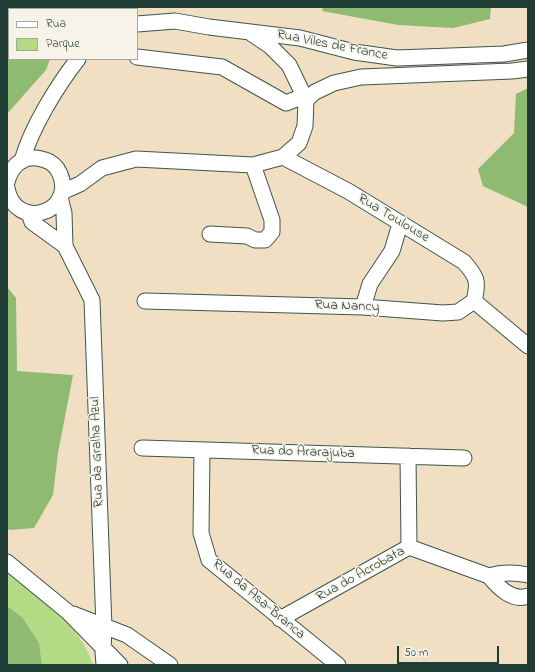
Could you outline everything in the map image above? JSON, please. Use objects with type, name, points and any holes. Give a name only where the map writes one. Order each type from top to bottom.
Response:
[{"type":"street","name":"Rua Viles de France","points":[[138,24],[175,21],[300,38],[354,52],[398,58],[504,54],[528,50]]},
{"type":"street","points":[[61,194],[80,184],[102,168],[136,159],[253,166],[282,157],[299,143],[305,126],[305,98],[289,65],[270,46],[248,31]]},
{"type":"street","name":"Rua Viles de France","points":[[138,57],[222,67],[286,103],[305,98],[334,83],[361,77],[512,71],[528,69]]},
{"type":"street","points":[[22,161],[26,147],[46,108],[77,60]]},
{"type":"street","points":[[39,157],[50,161],[58,169],[63,180],[61,194],[57,203],[48,210],[37,214],[19,210],[8,196],[7,182],[9,173],[16,164],[22,161],[27,158],[39,157]]},
{"type":"street","name":"Rua Toulouse","points":[[282,157],[348,191],[464,262],[472,271],[478,286],[474,301]]},
{"type":"street","points":[[210,234],[247,236],[255,240],[265,240],[272,232],[272,220],[253,166]]},
{"type":"street","name":"Rua da Gralha Azul","points":[[61,194],[64,213],[65,246],[92,300],[104,627],[104,665]]},
{"type":"street","name":"Rua da Gralha Azul","points":[[19,210],[32,222],[65,246]]},
{"type":"street","points":[[363,307],[370,284],[392,251],[400,224]]},
{"type":"street","name":"Rua Nancy","points":[[145,301],[363,307],[443,313],[458,312],[474,301]]},
{"type":"street","points":[[474,301],[528,346]]},
{"type":"street","name":"Rua do Ararajuba","points":[[142,448],[464,458]]},
{"type":"street","name":"Rua da Asa-Branca","points":[[202,450],[201,534],[209,560],[338,665]]},
{"type":"street","points":[[408,456],[408,548]]},
{"type":"street","name":"Rua do Acrobata","points":[[280,619],[408,548],[488,576],[495,584],[510,595],[522,599],[528,596]]},
{"type":"street","points":[[7,562],[68,612],[120,665]]},
{"type":"street","points":[[488,576],[501,572],[517,572],[528,575]]},
{"type":"street","points":[[68,612],[127,635],[170,665]]},
{"type":"green space","points":[[7,7],[71,7],[8,8],[8,60],[50,60],[46,70],[7,114]]},
{"type":"green space","points":[[323,7],[491,7],[490,19],[453,28],[398,25],[322,11]]},
{"type":"green space","points":[[528,88],[528,207],[483,186],[478,169],[514,133],[516,94]]},
{"type":"green space","points":[[7,287],[16,298],[17,371],[73,375],[58,453],[53,495],[34,528],[10,530],[7,529]]},
{"type":"green space","points":[[7,573],[45,602],[69,624],[87,650],[93,665],[42,665],[39,643],[22,617],[7,606]]},
{"type":"green space","points":[[7,606],[22,617],[39,643],[42,665],[7,665]]}]
